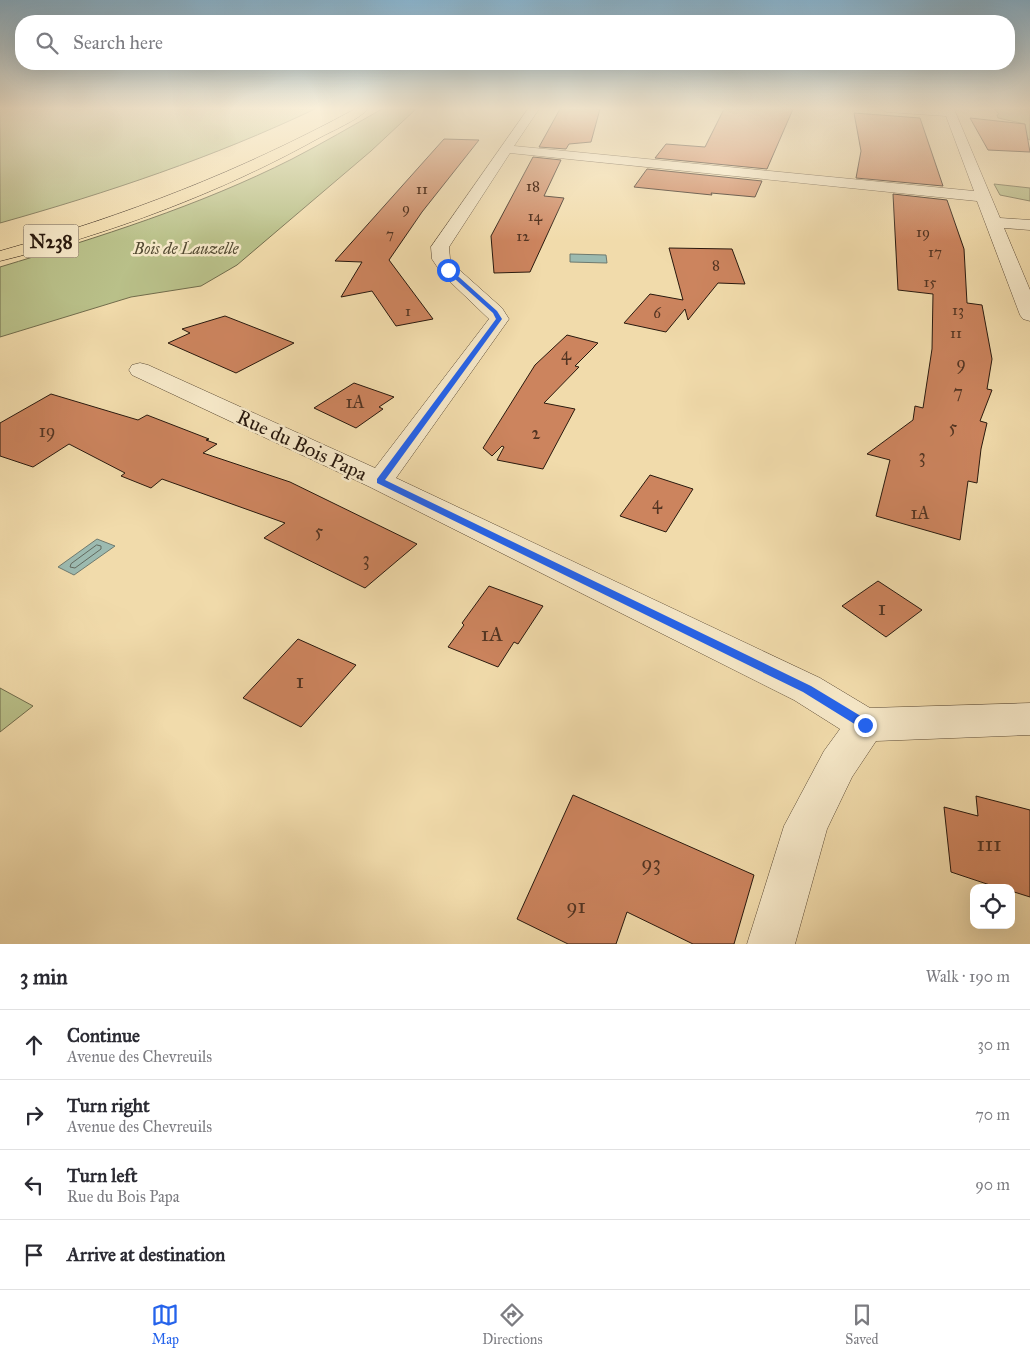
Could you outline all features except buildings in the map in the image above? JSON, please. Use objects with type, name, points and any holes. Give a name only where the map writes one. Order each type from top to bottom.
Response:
[{"type":"highway","name":"N238","points":[[0,244],[160,192],[250,153]]},
{"type":"highway","name":"N238","points":[[0,256],[102,225],[185,196],[278,153]]},
{"type":"street","points":[[380,481],[499,319],[495,312],[448,270],[441,259],[440,247],[502,153]]},
{"type":"street","points":[[545,153],[984,197]]},
{"type":"street","points":[[967,153],[1030,315]]},
{"type":"street","points":[[993,222],[1030,225]]},
{"type":"street","name":"Rue du Bois Papa","points":[[140,370],[380,481],[807,689],[865,725]]},
{"type":"street","points":[[771,944],[806,826],[838,764],[865,725],[1030,719]]},
{"type":"green space","points":[[0,153],[212,153],[160,173],[0,223]]},
{"type":"green space","name":"Bois de Lauzelle","points":[[303,153],[369,153],[237,265],[201,286],[131,297],[0,337],[0,267],[111,232],[185,206]]},
{"type":"green space","points":[[994,184],[1030,188],[1030,201],[1000,195]]},
{"type":"green space","points":[[0,688],[33,706],[0,732]]},
{"type":"water","points":[[570,254],[606,255],[607,263],[570,262]]},
{"type":"water","points":[[97,539],[115,546],[74,575],[58,567]]},
{"type":"route","points":[[448,270],[478,299],[495,312],[499,319],[380,481],[807,689],[865,725]]}]
